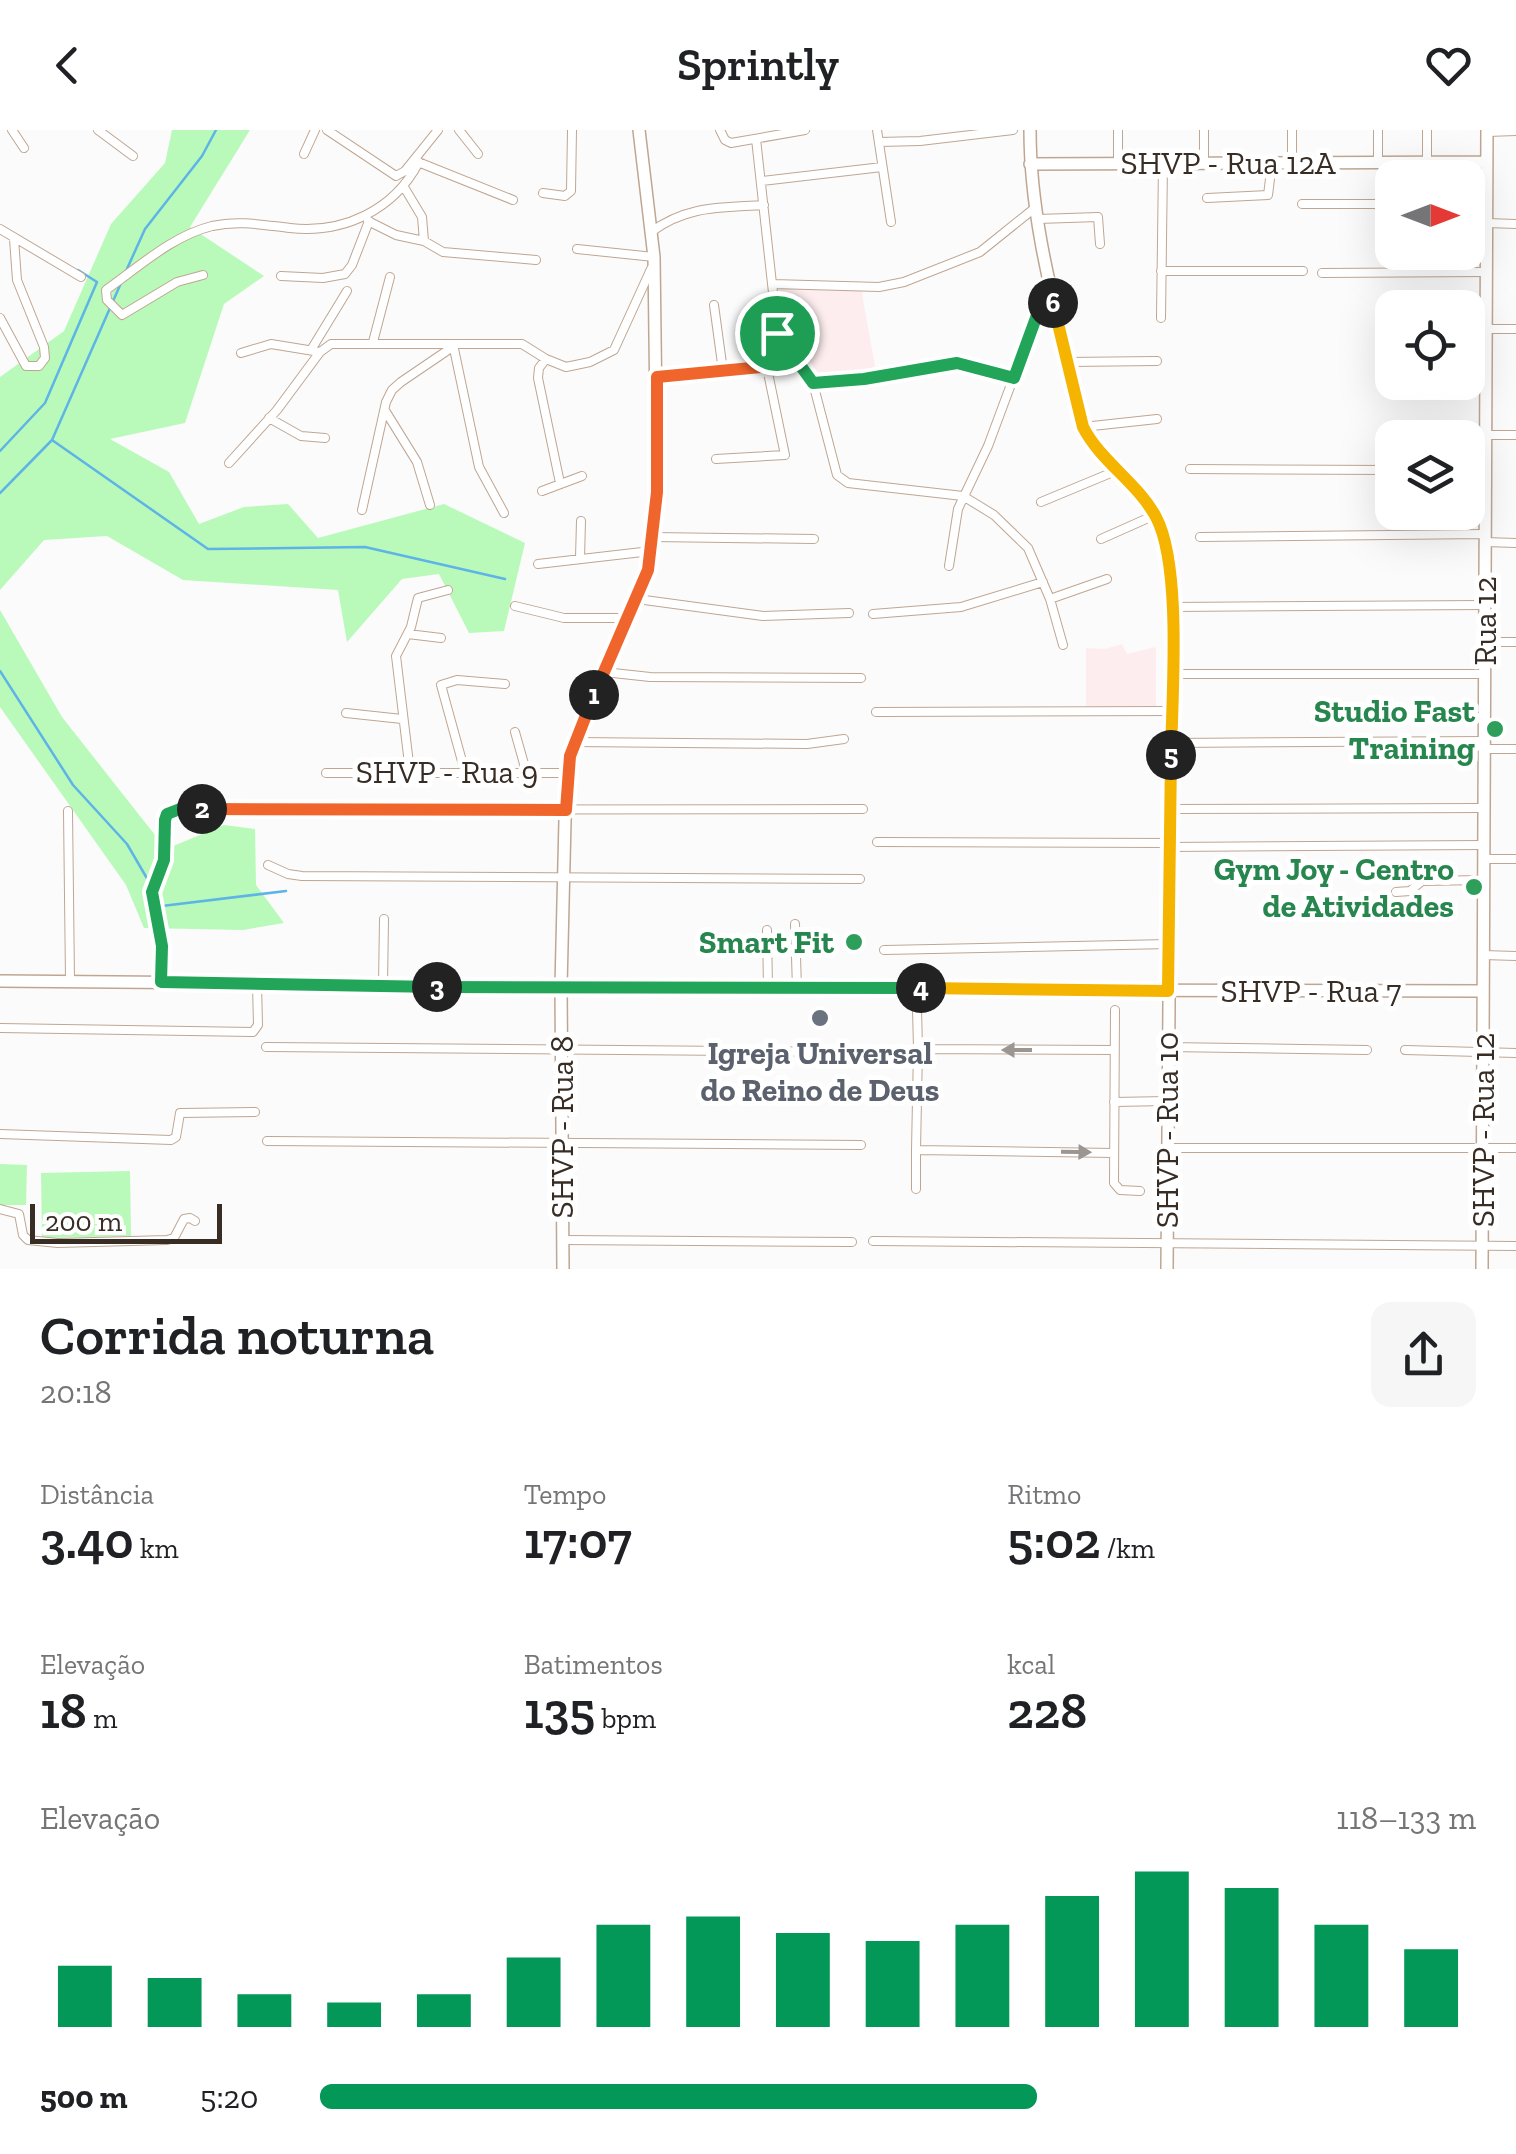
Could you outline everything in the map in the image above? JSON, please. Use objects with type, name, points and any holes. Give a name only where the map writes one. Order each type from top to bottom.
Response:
[{"type":"street","points":[[12,130],[24,148]]},
{"type":"street","points":[[98,130],[132,156]]},
{"type":"street","points":[[304,154],[316,130]]},
{"type":"street","points":[[327,130],[388,174],[398,176],[417,161]]},
{"type":"street","points":[[202,275],[178,282],[122,315],[107,300],[106,290],[169,244],[199,230],[240,222],[302,229],[332,227],[370,217],[404,187],[438,130]]},
{"type":"street","points":[[459,130],[478,154]]},
{"type":"street","points":[[543,192],[565,196],[571,191],[572,130]]},
{"type":"street","name":"SHVP - Rua 8","points":[[562,1269],[561,986],[567,773],[574,742],[637,599],[652,544],[657,492],[654,260],[639,130]]},
{"type":"street","points":[[720,130],[728,142],[805,130]]},
{"type":"street","points":[[877,130],[891,222]]},
{"type":"street","points":[[879,142],[1013,130]]},
{"type":"street","points":[[1030,130],[1030,164],[1048,285],[1083,427],[1090,442],[1141,494],[1155,515],[1102,540]]},
{"type":"street","points":[[1118,130],[1118,163]]},
{"type":"street","points":[[1204,130],[1204,164]]},
{"type":"street","points":[[1292,130],[1292,163]]},
{"type":"street","points":[[1378,130],[1378,160]]},
{"type":"street","points":[[1427,130],[1427,160]]},
{"type":"street","points":[[1488,131],[1516,132]]},
{"type":"street","name":"Rua 12","points":[[1483,991],[1488,131]]},
{"type":"street","points":[[756,139],[777,333],[786,358],[813,383],[833,466],[842,479],[974,500],[1021,538],[1044,582],[1063,644]]},
{"type":"street","points":[[417,161],[513,200]]},
{"type":"street","name":"SHVP - Rua 12A","points":[[1030,164],[1375,162]]},
{"type":"street","points":[[1207,198],[1268,195],[1272,163]]},
{"type":"street","points":[[1161,318],[1163,164]]},
{"type":"street","points":[[762,181],[882,168]]},
{"type":"street","points":[[404,187],[422,216],[424,241]]},
{"type":"street","points":[[1302,204],[1375,204]]},
{"type":"street","points":[[652,232],[686,212],[764,205]]},
{"type":"street","points":[[773,284],[879,287],[904,282],[980,252],[1037,213],[1098,217],[1100,244]]},
{"type":"street","points":[[370,217],[396,235],[424,241],[443,252],[536,260]]},
{"type":"street","points":[[281,276],[323,278],[345,274],[370,217]]},
{"type":"street","points":[[1486,223],[1516,224]]},
{"type":"street","points":[[0,229],[82,277]]},
{"type":"street","points":[[0,318],[23,363],[29,368],[40,366],[45,358],[44,346],[17,280],[14,239]]},
{"type":"street","points":[[240,353],[271,344],[316,351],[338,342],[522,344],[559,365],[576,366],[614,350],[654,260],[577,249]]},
{"type":"street","points":[[1161,271],[1304,271]]},
{"type":"street","points":[[1322,272],[1486,272]]},
{"type":"street","points":[[373,342],[390,277]]},
{"type":"street","points":[[949,566],[954,523],[1048,285]]},
{"type":"street","points":[[229,462],[269,418],[316,351],[347,291]]},
{"type":"street","points":[[714,305],[723,370]]},
{"type":"street","points":[[1486,328],[1516,329]]},
{"type":"street","points":[[362,510],[392,390],[453,345]]},
{"type":"street","points":[[453,345],[480,467],[504,513]]},
{"type":"street","points":[[657,377],[769,367],[786,358]]},
{"type":"street","points":[[546,359],[538,368],[538,378],[560,483]]},
{"type":"street","points":[[1068,362],[1157,361]]},
{"type":"street","points":[[813,383],[864,379],[957,363],[1014,378]]},
{"type":"street","points":[[716,459],[786,454],[769,367]]},
{"type":"street","points":[[386,412],[410,446],[430,506]]},
{"type":"street","points":[[269,418],[302,436],[325,438]]},
{"type":"street","points":[[1083,427],[1156,419]]},
{"type":"street","points":[[1486,435],[1516,435]]},
{"type":"street","points":[[1041,502],[1118,470]]},
{"type":"street","points":[[1190,470],[1375,470]]},
{"type":"street","points":[[542,491],[582,476]]},
{"type":"street","name":"SHVP - Rua 10","points":[[1155,515],[1166,544],[1172,606],[1167,1269]]},
{"type":"street","points":[[580,558],[581,521]]},
{"type":"street","points":[[1200,536],[1485,538],[1516,543]]},
{"type":"street","points":[[538,564],[652,544],[814,539]]},
{"type":"street","points":[[1050,599],[1107,579]]},
{"type":"street","points":[[873,614],[960,607],[1044,582]]},
{"type":"street","points":[[410,772],[396,656],[408,634],[418,598],[448,590]]},
{"type":"street","points":[[637,599],[763,616],[849,613]]},
{"type":"street","points":[[516,606],[564,618],[628,618]]},
{"type":"street","points":[[1172,606],[1485,606]]},
{"type":"street","points":[[408,634],[441,638]]},
{"type":"street","points":[[1484,642],[1516,642]]},
{"type":"street","points":[[604,672],[860,678]]},
{"type":"street","points":[[1171,674],[1484,674]]},
{"type":"street","points":[[464,772],[441,685],[457,680],[505,684]]},
{"type":"street","points":[[876,712],[1170,711]]},
{"type":"street","points":[[346,714],[402,719]]},
{"type":"street","points":[[514,732],[526,771]]},
{"type":"street","points":[[574,742],[807,744],[844,739]]},
{"type":"street","points":[[1171,742],[1484,745],[1516,750]]},
{"type":"street","name":"SHVP - Rua 9","points":[[326,772],[567,773]]},
{"type":"street","points":[[161,982],[162,946],[152,892],[164,860],[167,814],[187,808],[863,809]]},
{"type":"street","points":[[1170,809],[1484,808]]},
{"type":"street","points":[[68,812],[70,980]]},
{"type":"street","points":[[877,842],[1483,852],[1516,859]]},
{"type":"street","points":[[268,865],[294,876],[860,879]]},
{"type":"street","points":[[1396,892],[1410,891],[1422,880],[1484,880]]},
{"type":"street","points":[[383,986],[384,919]]},
{"type":"street","points":[[796,924],[796,988]]},
{"type":"street","points":[[767,930],[768,988]]},
{"type":"street","points":[[884,950],[1168,944]]},
{"type":"street","points":[[1484,955],[1516,956]]},
{"type":"street","name":"SHVP - Rua 7","points":[[0,981],[592,989],[1483,991]]},
{"type":"street","points":[[0,1028],[253,1032],[258,1025],[258,984]]},
{"type":"street","name":"SHVP - Rua 12","points":[[1482,1269],[1483,991]]},
{"type":"street","points":[[916,1009],[916,1189]]},
{"type":"street","points":[[1115,1010],[1116,1188],[1140,1191]]},
{"type":"street","points":[[266,1047],[852,1052]]},
{"type":"street","points":[[1167,1047],[1367,1050]]},
{"type":"street","points":[[918,1049],[1114,1050]]},
{"type":"street","points":[[1405,1050],[1516,1053]]},
{"type":"street","points":[[1114,1102],[1167,1101]]},
{"type":"street","points":[[0,1134],[171,1140],[176,1137],[177,1116],[182,1113],[255,1112]]},
{"type":"street","points":[[267,1141],[861,1145]]},
{"type":"street","points":[[1167,1148],[1516,1148]]},
{"type":"street","points":[[916,1150],[1114,1152]]},
{"type":"street","points":[[0,1209],[19,1214],[24,1238],[36,1242],[162,1241],[174,1238],[184,1219],[195,1221]]},
{"type":"street","points":[[563,1240],[852,1242]]},
{"type":"street","points":[[873,1241],[1516,1246]]},
{"type":"shaded area","points":[[861,288],[876,372],[817,379],[784,332],[779,291]]},
{"type":"shaded area","points":[[1122,644],[1127,654],[1156,647],[1156,707],[1086,708],[1086,648],[1105,649]]},
{"type":"green space","points":[[172,130],[250,130],[190,227],[264,276],[224,304],[185,423],[110,439],[169,472],[199,524],[244,507],[288,504],[318,538],[444,504],[525,543],[504,631],[469,633],[439,574],[402,579],[347,642],[338,590],[183,580],[107,536],[44,540],[0,590],[0,377],[64,331],[111,224],[165,163]]},
{"type":"green space","points":[[0,610],[62,717],[166,849],[224,825],[255,829],[256,885],[284,923],[243,930],[144,928],[126,885],[0,707]]},
{"type":"green space","points":[[0,1164],[27,1165],[26,1205],[0,1205]]},
{"type":"green space","points":[[130,1171],[131,1236],[42,1238],[41,1173]]},
{"type":"waterway","points":[[126,271],[145,229],[202,156],[216,130]]},
{"type":"waterway","points":[[0,451],[45,403],[97,282],[78,270]]},
{"type":"waterway","points":[[0,493],[52,440],[121,283]]},
{"type":"waterway","points":[[52,440],[208,549],[365,547],[505,579]]},
{"type":"waterway","points":[[0,671],[73,785],[127,844],[152,887]]},
{"type":"waterway","points":[[156,894],[162,906],[286,891]]},
{"type":"place","name":"Studio Fast Training","points":[[1495,729]]},
{"type":"place","name":"Gym Joy - Centro de Atividades","points":[[1474,887]]},
{"type":"place","name":"Smart Fit","points":[[854,942]]},
{"type":"place","name":"Igreja Universal do Reino de Deus","points":[[820,1018]]},
{"type":"route","points":[[1048,285],[1083,427],[1090,442],[1141,494],[1155,515],[1166,544],[1172,606],[1168,991],[592,989],[161,982],[162,946],[152,892],[166,852],[165,820],[171,812],[187,808],[566,810],[566,779],[574,742],[648,570],[657,492],[657,377],[772,366],[780,359],[777,333],[813,383],[864,379],[957,363],[1014,378],[1048,285]]}]
